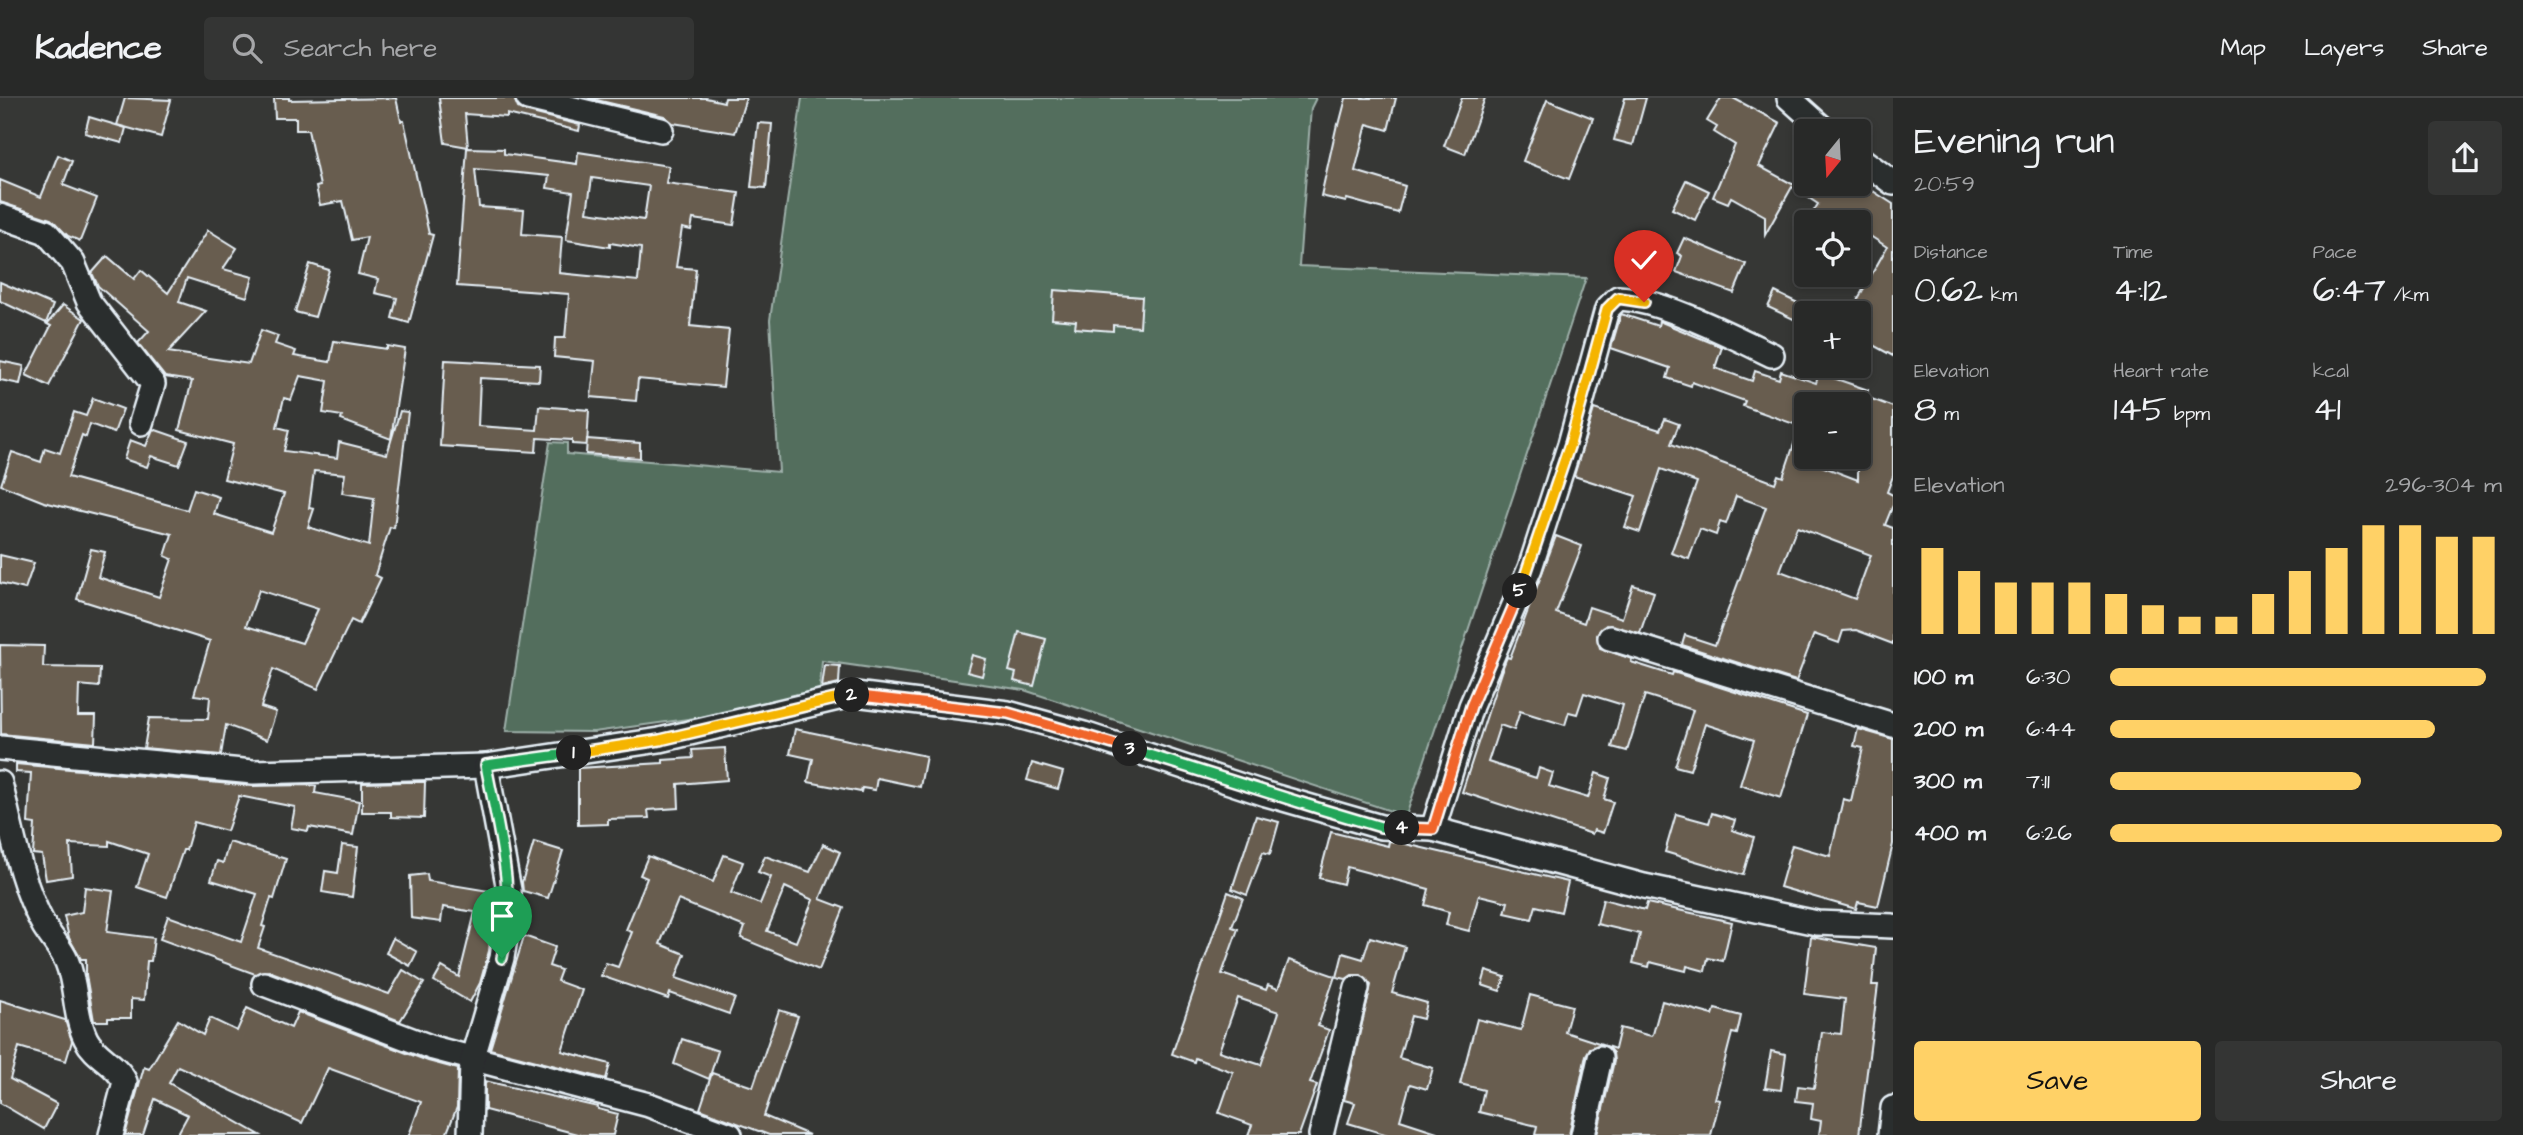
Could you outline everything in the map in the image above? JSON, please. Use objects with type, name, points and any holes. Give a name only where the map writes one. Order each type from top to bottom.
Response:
[{"type":"street","points":[[528,98],[661,130]]},
{"type":"street","points":[[1788,98],[1812,119]]},
{"type":"street","points":[[1871,167],[1893,183]]},
{"type":"street","points":[[0,216],[46,232],[73,263],[89,302],[153,384],[141,424]]},
{"type":"street","points":[[1433,829],[1471,706],[1530,568],[1570,444],[1607,309],[1618,298],[1644,302],[1719,330],[1772,355]]},
{"type":"street","points":[[1609,638],[1893,725]]},
{"type":"street","points":[[0,748],[253,772],[486,765],[660,740],[855,694],[1008,713],[1084,734],[1266,794],[1381,827],[1433,829],[1671,892],[1817,923],[1893,926]]},
{"type":"street","points":[[470,1135],[472,1060],[502,958],[509,912],[509,890],[486,765]]},
{"type":"street","points":[[0,783],[6,836],[44,926],[58,943],[68,964],[84,1035],[92,1048],[118,1071],[125,1082],[111,1135]]},
{"type":"street","points":[[264,984],[433,1048],[649,1105],[730,1135]]},
{"type":"street","points":[[1321,1135],[1357,988]]},
{"type":"street","points":[[1583,1135],[1600,1059]]},
{"type":"street","points":[[1890,1135],[1893,1108]]},
{"type":"green space","points":[[802,98],[1316,98],[1311,108],[1299,266],[1586,278],[1406,816],[1024,690],[822,661],[820,689],[724,714],[594,732],[506,731],[550,442],[567,443],[567,454],[779,472],[770,320]]},
{"type":"building","points":[[125,98],[171,100],[161,137],[117,125]]},
{"type":"building","points":[[274,98],[396,98],[401,121],[404,121],[429,234],[433,235],[409,323],[392,318],[397,298],[375,293],[378,279],[358,274],[367,237],[352,240],[343,201],[320,205],[316,187],[320,186],[308,130],[296,130],[296,118],[275,118]]},
{"type":"building","points":[[439,98],[514,98],[518,108],[580,125],[579,131],[507,114],[507,117],[465,114],[468,147],[445,143]]},
{"type":"building","points":[[588,98],[706,98],[724,102],[725,98],[746,98],[735,133],[673,123],[664,116]]},
{"type":"building","points":[[1346,98],[1396,98],[1388,130],[1367,124],[1355,171],[1405,186],[1398,213],[1347,199],[1346,202],[1321,196],[1337,124],[1339,125]]},
{"type":"building","points":[[1462,98],[1485,98],[1465,154],[1444,146]]},
{"type":"building","points":[[1625,98],[1646,98],[1633,145],[1614,140]]},
{"type":"building","points":[[1721,98],[1733,98],[1780,123],[1759,166],[1794,184],[1794,188],[1792,187],[1765,235],[1765,216],[1731,197],[1728,203],[1713,197],[1735,145],[1714,132],[1717,127],[1707,121]]},
{"type":"building","points":[[1547,100],[1593,118],[1569,179],[1523,161]]},
{"type":"building","points":[[89,117],[126,128],[122,143],[85,133]]},
{"type":"building","points":[[758,123],[772,124],[766,188],[751,187]]},
{"type":"building","points":[[467,148],[504,149],[504,154],[577,164],[578,152],[669,166],[666,183],[739,193],[734,225],[693,219],[691,230],[682,228],[676,267],[696,269],[690,326],[729,330],[723,387],[638,379],[636,401],[591,397],[595,361],[554,357],[555,338],[565,338],[569,294],[457,286]],"holes":[[[475,169],[549,176],[547,188],[573,192],[566,240],[610,247],[610,243],[641,248],[638,281],[559,273],[562,237],[522,234],[524,210],[479,207]],[[592,178],[649,186],[644,220],[587,212]]]},
{"type":"building","points":[[58,155],[72,161],[63,185],[97,198],[80,241],[68,236],[51,219],[0,202],[0,180],[41,197]]},
{"type":"building","points":[[1686,180],[1709,191],[1695,220],[1672,209]]},
{"type":"building","points":[[1871,190],[1893,204],[1893,356],[1871,344],[1871,301],[1857,301],[1865,287],[1871,287],[1871,276],[1887,247],[1871,237],[1871,210],[1814,210],[1818,204],[1806,196],[1871,196]]},
{"type":"building","points":[[208,230],[237,248],[223,269],[253,277],[247,297],[187,278],[179,302],[206,311],[168,352],[249,364],[261,330],[278,336],[275,344],[296,351],[294,356],[330,362],[334,341],[405,349],[391,439],[341,420],[342,416],[323,413],[328,381],[300,376],[291,400],[284,398],[277,427],[289,430],[284,451],[337,458],[339,442],[387,454],[400,411],[408,412],[394,528],[390,527],[375,575],[381,578],[359,624],[351,620],[318,689],[273,669],[261,707],[276,712],[267,740],[226,725],[221,755],[144,748],[149,718],[208,719],[210,697],[194,695],[210,641],[77,599],[91,549],[105,552],[98,577],[159,597],[172,559],[165,556],[172,534],[44,502],[1,485],[12,452],[41,462],[45,448],[60,453],[74,412],[86,416],[93,398],[123,409],[114,433],[90,424],[86,437],[82,435],[68,477],[187,510],[194,489],[219,497],[214,514],[271,532],[284,494],[224,479],[233,444],[179,430],[192,381],[165,377],[138,343],[149,331],[98,286],[92,273],[107,256],[134,279],[141,270],[168,293]],"holes":[[[314,471],[345,474],[342,493],[374,498],[369,546],[308,527],[314,509],[309,508]],[[259,590],[318,609],[302,643],[246,626]]]},
{"type":"building","points":[[1684,238],[1746,264],[1734,293],[1676,272],[1682,256],[1677,253]]},
{"type":"building","points":[[310,264],[329,270],[315,317],[295,312]]},
{"type":"building","points":[[0,282],[53,305],[46,323],[0,301]]},
{"type":"building","points":[[1054,290],[1142,297],[1140,327],[1113,325],[1113,331],[1075,328],[1076,321],[1052,319]]},
{"type":"building","points":[[1775,292],[1794,301],[1794,319],[1768,307]]},
{"type":"building","points":[[63,305],[84,319],[49,386],[26,375],[51,326],[47,324]]},
{"type":"building","points":[[1621,314],[1658,326],[1659,321],[1722,347],[1715,368],[1752,381],[1755,371],[1779,379],[1781,371],[1794,375],[1794,378],[1816,383],[1818,378],[1833,378],[1868,390],[1794,392],[1794,424],[1743,406],[1745,401],[1692,382],[1691,386],[1667,378],[1670,368],[1611,348]]},
{"type":"building","points":[[445,360],[540,365],[539,381],[480,378],[478,426],[537,430],[539,406],[589,410],[587,445],[572,444],[572,440],[537,438],[536,452],[440,446]]},
{"type":"building","points":[[0,361],[24,366],[20,384],[0,380]]},
{"type":"building","points":[[1871,399],[1893,407],[1893,476],[1887,492],[1893,495],[1893,505],[1885,525],[1893,528],[1893,644],[1856,630],[1843,631],[1839,643],[1814,634],[1796,681],[1682,645],[1685,635],[1715,645],[1766,507],[1736,496],[1726,524],[1720,522],[1716,535],[1700,529],[1689,559],[1671,553],[1697,482],[1661,469],[1640,532],[1625,527],[1636,496],[1574,476],[1594,409],[1660,430],[1665,419],[1679,424],[1671,444],[1775,483],[1778,475],[1783,477],[1794,444],[1794,469],[1829,469],[1858,480],[1858,469],[1871,469]],"holes":[[[1797,527],[1871,555],[1855,599],[1780,571]]]},
{"type":"building","points":[[153,429],[188,441],[179,465],[151,456],[147,467],[124,459],[130,440],[146,446]]},
{"type":"building","points":[[587,439],[640,443],[640,458],[586,454]]},
{"type":"building","points":[[1556,536],[1582,546],[1556,613],[1584,623],[1589,607],[1622,618],[1633,585],[1654,592],[1640,633],[1606,625],[1597,635],[1600,648],[1632,659],[1631,662],[1672,675],[1673,672],[1807,715],[1781,798],[1740,785],[1754,740],[1705,724],[1690,770],[1675,766],[1693,710],[1645,695],[1627,751],[1612,747],[1623,705],[1584,693],[1577,714],[1569,712],[1565,725],[1520,711],[1514,730],[1500,725],[1488,762],[1536,778],[1539,768],[1553,773],[1549,786],[1588,798],[1596,773],[1610,778],[1604,799],[1613,802],[1603,833],[1594,830],[1592,834],[1462,792],[1501,672],[1507,657],[1510,658]]},
{"type":"building","points":[[0,555],[34,563],[25,589],[0,583]]},
{"type":"building","points":[[1019,632],[1046,639],[1034,686],[1014,681],[1016,673],[1009,671]]},
{"type":"building","points":[[0,645],[44,646],[43,667],[100,668],[99,687],[79,685],[78,716],[96,716],[95,743],[1,734]]},
{"type":"building","points":[[972,655],[986,659],[982,676],[967,672]]},
{"type":"building","points":[[825,665],[840,666],[839,683],[822,687]]},
{"type":"building","points":[[795,729],[926,756],[920,787],[877,778],[875,790],[862,788],[861,792],[808,782],[813,759],[790,754]]},
{"type":"building","points":[[1858,729],[1893,739],[1893,844],[1878,906],[1858,902],[1856,909],[1780,887],[1792,845],[1830,856],[1843,799],[1851,801],[1863,748],[1854,746]]},
{"type":"building","points":[[725,748],[727,780],[678,784],[679,808],[648,810],[649,818],[608,819],[608,824],[578,825],[578,768],[663,763],[663,760],[693,758],[692,750]]},
{"type":"building","points":[[1032,763],[1063,772],[1058,789],[1027,780]]},
{"type":"building","points":[[16,764],[252,786],[307,785],[316,786],[315,793],[359,801],[353,835],[309,827],[308,831],[291,828],[295,807],[239,796],[227,831],[194,822],[167,897],[137,887],[148,854],[109,841],[109,846],[70,844],[72,876],[46,880],[42,855],[33,854],[35,824],[28,823],[31,773],[16,772]]},
{"type":"building","points":[[425,782],[424,818],[391,817],[391,812],[362,812],[362,783]]},
{"type":"building","points":[[1712,813],[1735,820],[1732,830],[1754,837],[1743,875],[1665,852],[1676,814],[1709,823]]},
{"type":"building","points":[[1256,816],[1279,822],[1270,854],[1263,852],[1247,895],[1232,889]]},
{"type":"building","points":[[1331,832],[1388,846],[1389,841],[1397,842],[1568,882],[1561,912],[1536,906],[1532,919],[1505,913],[1508,902],[1479,895],[1469,931],[1446,925],[1449,912],[1425,905],[1429,889],[1347,867],[1343,884],[1319,878]]},
{"type":"building","points":[[229,842],[286,859],[274,899],[271,898],[262,926],[265,927],[258,948],[389,994],[403,970],[424,983],[400,1021],[269,971],[255,974],[160,939],[168,916],[241,942],[257,894],[211,880],[217,861],[223,863]]},
{"type":"building","points":[[534,842],[563,851],[548,898],[523,891],[522,882]]},
{"type":"building","points":[[823,844],[840,852],[820,899],[844,908],[819,970],[741,938],[745,927],[678,900],[660,944],[685,954],[676,978],[735,998],[729,1014],[670,993],[668,999],[601,976],[606,963],[618,967],[632,932],[626,930],[647,878],[640,875],[648,856],[713,882],[724,855],[743,862],[731,893],[760,904],[771,877],[758,872],[765,856],[810,872]],"holes":[[[785,887],[813,900],[796,942],[767,931]]]},
{"type":"building","points":[[342,845],[358,847],[352,897],[322,892],[325,871],[338,873]]},
{"type":"building","points":[[427,874],[428,881],[495,892],[489,951],[480,983],[470,1002],[434,981],[442,967],[459,977],[475,912],[443,907],[441,922],[411,918],[410,876]]},
{"type":"building","points":[[85,887],[113,891],[107,932],[154,938],[151,961],[147,961],[144,1000],[131,999],[131,1018],[94,1021],[86,959],[81,959],[69,938],[64,916],[82,912]]},
{"type":"building","points":[[1228,892],[1243,898],[1232,927],[1238,929],[1222,974],[1266,990],[1268,985],[1278,989],[1289,960],[1335,976],[1318,1026],[1329,1030],[1310,1083],[1317,1085],[1299,1135],[1248,1135],[1252,1125],[1219,1113],[1233,1072],[1195,1058],[1194,1062],[1172,1054]],"holes":[[[1238,998],[1279,1012],[1261,1065],[1219,1051]]]},
{"type":"building","points":[[1603,899],[1645,910],[1647,903],[1732,922],[1723,961],[1708,958],[1705,971],[1687,966],[1686,971],[1650,962],[1649,967],[1633,963],[1640,934],[1597,924]]},
{"type":"building","points":[[524,936],[555,947],[549,966],[561,970],[557,981],[582,990],[562,1051],[610,1064],[606,1079],[490,1049]]},
{"type":"building","points":[[1370,937],[1405,947],[1392,993],[1427,1003],[1423,1019],[1411,1016],[1399,1058],[1433,1068],[1427,1089],[1410,1084],[1400,1120],[1437,1132],[1437,1135],[1388,1135],[1348,1123],[1355,1103],[1344,1100],[1371,985],[1361,975],[1352,975],[1346,979],[1337,977],[1343,953],[1363,959]]},
{"type":"building","points":[[1811,937],[1876,948],[1872,985],[1878,985],[1859,1135],[1819,1135],[1821,1121],[1811,1119],[1813,1103],[1796,1101],[1798,1086],[1814,1088],[1822,1032],[1841,1034],[1845,999],[1804,994]]},
{"type":"building","points":[[393,938],[417,952],[410,966],[386,953]]},
{"type":"building","points":[[1486,971],[1505,977],[1500,991],[1482,985]]},
{"type":"building","points":[[1530,995],[1572,1006],[1565,1032],[1602,1044],[1590,1048],[1586,1055],[1569,1135],[1535,1135],[1537,1126],[1479,1112],[1484,1090],[1460,1084],[1477,1019],[1521,1030]]},
{"type":"building","points":[[0,1000],[65,1020],[72,1041],[66,1061],[19,1047],[10,1079],[57,1104],[44,1129],[0,1103]]},
{"type":"building","points":[[1662,1001],[1713,1015],[1715,1009],[1741,1016],[1737,1034],[1732,1033],[1715,1099],[1720,1100],[1711,1135],[1597,1135],[1614,1061],[1613,1053],[1606,1046],[1615,1049],[1620,1028],[1651,1036]]},
{"type":"building","points":[[247,1008],[291,1028],[298,1012],[428,1061],[458,1069],[457,1107],[446,1135],[409,1135],[421,1102],[328,1068],[302,1123],[178,1066],[169,1083],[260,1135],[177,1135],[188,1115],[155,1099],[143,1135],[125,1135],[144,1067],[149,1069],[178,1020],[203,1035],[210,1018],[237,1031]]},
{"type":"building","points":[[779,1010],[798,1016],[764,1116],[809,1135],[769,1135],[700,1109],[712,1073],[753,1087]]},
{"type":"building","points":[[682,1039],[718,1051],[709,1079],[674,1064]]},
{"type":"building","points":[[1771,1051],[1786,1054],[1781,1090],[1765,1088]]},
{"type":"building","points":[[485,1081],[618,1114],[613,1135],[581,1135],[485,1110]]},
{"type":"route","points":[[502,958],[508,932],[509,890],[486,765],[660,740],[855,694],[1008,713],[1084,734],[1266,794],[1381,827],[1433,829],[1471,706],[1530,568],[1570,444],[1607,309],[1612,301],[1618,298],[1644,302]]}]
